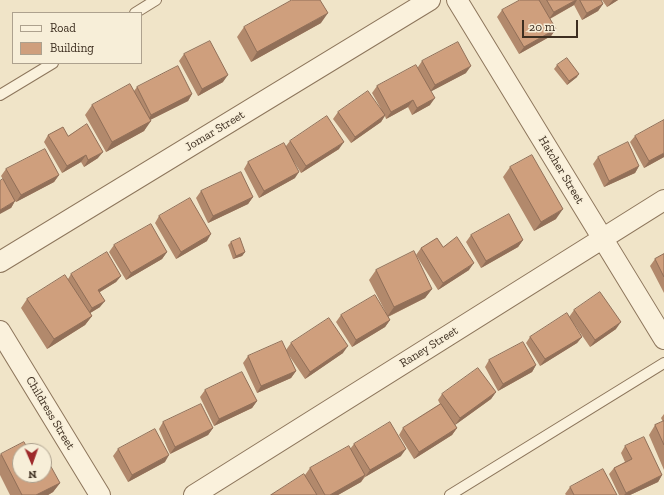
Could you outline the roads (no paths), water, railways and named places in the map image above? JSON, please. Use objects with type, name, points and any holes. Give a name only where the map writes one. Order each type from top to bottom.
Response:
[{"type":"street","name":"Jomar Street","points":[[0,262],[430,0]]},
{"type":"street","name":"Hatcher Street","points":[[457,0],[664,339]]},
{"type":"street","name":"Raney Street","points":[[194,495],[664,200]]},
{"type":"street","name":"Childress Street","points":[[0,331],[100,495]]},
{"type":"lane","points":[[137,12],[156,0]]},
{"type":"lane","points":[[0,95],[51,64]]},
{"type":"lane","points":[[450,495],[664,363]]}]
